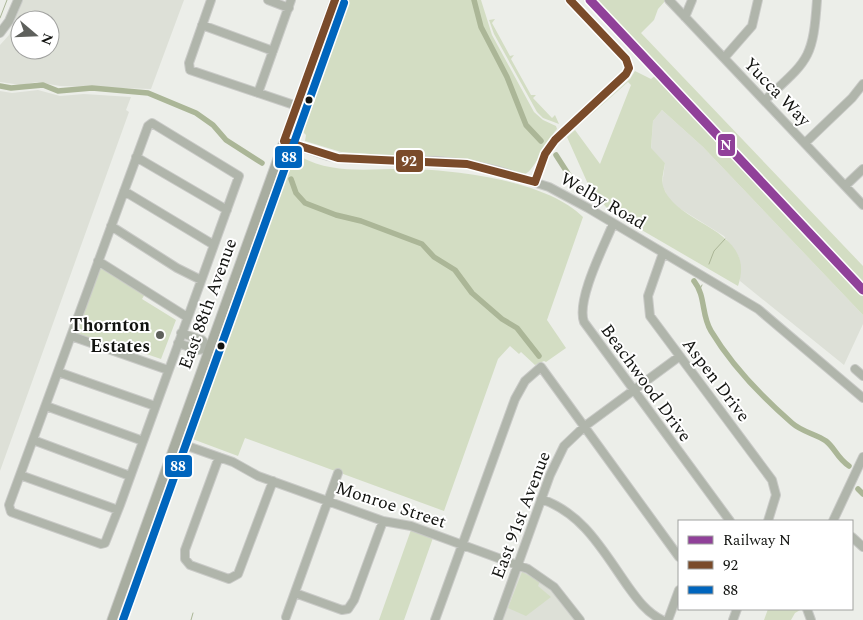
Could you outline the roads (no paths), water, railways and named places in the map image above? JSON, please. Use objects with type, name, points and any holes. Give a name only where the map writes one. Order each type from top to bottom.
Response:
[{"type":"main road","name":"East 88th Avenue","points":[[112,620],[335,0]]},
{"type":"street","points":[[0,33],[10,22],[18,0]]},
{"type":"street","points":[[211,0],[188,64],[190,70],[297,106]]},
{"type":"street","points":[[258,93],[290,4],[268,0]]},
{"type":"street","name":"Yucca Way","points":[[670,0],[863,205]]},
{"type":"street","points":[[686,17],[692,0]]},
{"type":"street","points":[[724,58],[752,26],[758,0]]},
{"type":"street","points":[[765,100],[796,71],[807,57],[814,37],[817,0]]},
{"type":"street","points":[[202,25],[273,51]]},
{"type":"street","points":[[805,143],[852,98],[863,84]]},
{"type":"street","points":[[152,123],[239,176],[106,543],[101,544],[11,512],[8,505],[136,157],[148,126],[152,123]]},
{"type":"street","name":"Welby Road","points":[[284,141],[328,156],[348,160],[438,161],[492,169],[561,193],[758,309],[863,398]]},
{"type":"street","points":[[136,157],[227,210]]},
{"type":"street","points":[[845,186],[863,168]]},
{"type":"street","points":[[124,191],[214,245]]},
{"type":"street","name":"Beachwood Drive","points":[[613,224],[584,300],[582,314],[590,332],[729,520]]},
{"type":"street","points":[[111,226],[177,268],[201,280]]},
{"type":"street","name":"Aspen Drive","points":[[664,254],[648,296],[649,311],[774,484],[776,498],[768,520]]},
{"type":"street","points":[[98,261],[187,317]]},
{"type":"street","points":[[181,333],[202,340],[209,348]]},
{"type":"street","points":[[71,336],[168,370]]},
{"type":"street","points":[[178,343],[198,350],[209,348]]},
{"type":"street","name":"East 91st Avenue","points":[[498,620],[560,451],[568,440],[585,426],[680,356]]},
{"type":"street","points":[[436,620],[519,390],[529,377],[541,367],[678,556]]},
{"type":"street","points":[[855,369],[863,376]]},
{"type":"street","points":[[58,372],[155,406]]},
{"type":"street","points":[[46,406],[142,441]]},
{"type":"street","points":[[33,440],[130,476]]},
{"type":"street","name":"Monroe Street","points":[[176,442],[219,457],[273,481],[383,521],[411,526],[517,565],[546,579],[558,590],[580,620]]},
{"type":"street","points":[[219,457],[184,558],[190,565],[225,578],[234,577],[241,569],[273,481]]},
{"type":"street","points":[[833,520],[863,457]]},
{"type":"street","points":[[286,617],[338,473]]},
{"type":"street","points":[[20,475],[118,510]]},
{"type":"street","points":[[542,499],[560,507],[577,519],[644,608],[662,620]]},
{"type":"street","points":[[295,593],[342,610],[348,608],[354,600],[383,521]]},
{"type":"street","points":[[853,538],[863,547]]},
{"type":"street","points":[[668,620],[678,593]]},
{"type":"waterway","points":[[0,18],[7,0]]},
{"type":"waterway","points":[[474,0],[481,27],[507,77],[526,125],[541,141]]},
{"type":"waterway","points":[[0,86],[11,88],[43,85],[58,91],[92,88],[148,93],[196,113],[213,125],[226,140],[262,163]]},
{"type":"waterway","points":[[556,155],[574,183]]},
{"type":"waterway","points":[[291,179],[296,193],[305,203],[336,215],[361,221],[422,244],[434,257],[455,270],[472,293],[502,319],[517,328],[539,356]]},
{"type":"waterway","points":[[709,264],[714,251],[725,239]]},
{"type":"waterway","points":[[694,281],[698,287],[711,331],[738,368],[758,391],[792,423],[800,429],[826,441],[849,466]]},
{"type":"waterway","points":[[700,289],[702,285]]},
{"type":"waterway","points":[[858,489],[863,494]]},
{"type":"waterway","points":[[191,620],[193,613]]},
{"type":"rail line","name":"N","points":[[590,0],[863,290]]},
{"type":"place","name":"Thornton Estates","points":[[160,335]]}]
